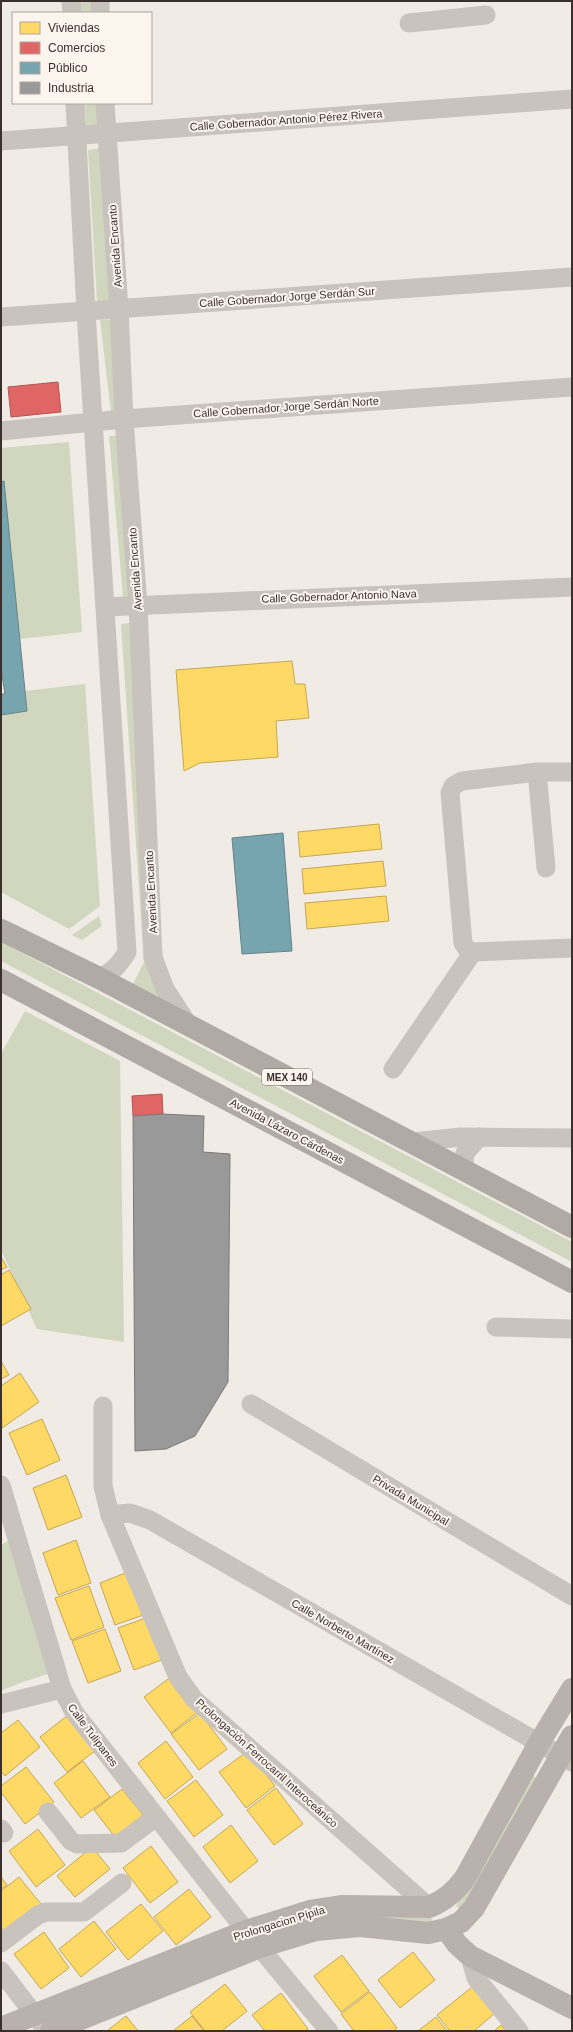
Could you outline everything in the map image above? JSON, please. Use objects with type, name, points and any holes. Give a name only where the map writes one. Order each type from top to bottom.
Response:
[{"type":"highway","name":"MEX 140","points":[[1,930],[99,978],[572,1227]]},
{"type":"highway","name":"Avenida Lázaro Cárdenas","points":[[1,980],[572,1282]]},
{"type":"main road","name":"Prolongacion Pípila","points":[[51,2031],[253,1939],[310,1911],[343,1906],[429,1907],[448,1897],[465,1878],[572,1689]]},
{"type":"main road","name":"Prolongacion Pípila","points":[[1,2028],[41,2023],[253,1939],[360,1926],[428,1933],[446,1929],[461,1922],[474,1908],[566,1759],[572,1736]]},
{"type":"main road","points":[[446,1929],[457,1944],[470,1956],[572,2008]]},
{"type":"street","points":[[71,1],[72,12]]},
{"type":"street","points":[[100,1],[100,12]]},
{"type":"street","points":[[409,23],[475,11]]},
{"type":"street","name":"Calle Gobernador Antonio Pérez Rivera","points":[[1,141],[572,99]]},
{"type":"street","points":[[75,104],[92,423],[106,607],[127,952],[118,966],[109,974],[99,978]]},
{"type":"street","name":"Avenida Encanto","points":[[105,104],[119,310],[124,419],[138,605],[154,957],[165,989],[189,1026]]},
{"type":"street","name":"Calle Gobernador Jorge Serdán Sur","points":[[1,317],[119,310],[572,277]]},
{"type":"street","name":"Calle Gobernador Jorge Serdán Norte","points":[[1,431],[124,419],[572,387]]},
{"type":"street","name":"Calle Gobernador Antonio Nava","points":[[106,607],[572,587]]},
{"type":"street","points":[[572,772],[537,772],[462,781],[453,786],[450,793],[463,943],[467,949],[473,952],[572,948]]},
{"type":"street","points":[[537,772],[546,868]]},
{"type":"street","points":[[393,1069],[473,952]]},
{"type":"street","points":[[464,1169],[465,1153],[479,1136]]},
{"type":"street","points":[[412,1142],[479,1136],[572,1138]]},
{"type":"street","points":[[496,1327],[572,1329]]},
{"type":"street","name":"Privada Municipal","points":[[251,1404],[572,1596]]},
{"type":"street","name":"Prolongación Ferrocarril Interoceánico","points":[[103,1406],[103,1486],[110,1515],[178,1677],[194,1699],[429,1907]]},
{"type":"street","name":"Calle Tulipanes","points":[[1,1485],[62,1689],[74,1712],[253,1939],[329,2031]]},
{"type":"street","name":"Calle Norberto Martínez","points":[[110,1515],[130,1513],[150,1520],[566,1759]]},
{"type":"street","points":[[1,1704],[62,1689]]},
{"type":"street","points":[[48,1812],[71,1841],[77,1844],[121,1843],[156,1817]]},
{"type":"street","points":[[1,1943],[38,1915],[46,1912],[84,1912],[122,1883]]},
{"type":"street","points":[[470,1956],[476,1978],[519,2031]]},
{"type":"street","points":[[1,1971],[41,2023]]},
{"type":"green space","points":[[81,1],[101,1],[102,12],[81,12]]},
{"type":"green space","points":[[85,104],[105,104],[107,130],[86,132]]},
{"type":"green space","points":[[108,147],[120,299],[97,301],[88,150]]},
{"type":"green space","points":[[121,319],[129,410],[111,412],[100,320]]},
{"type":"green space","points":[[128,435],[139,596],[123,597],[109,436]]},
{"type":"green space","points":[[69,442],[82,632],[20,639],[4,481],[1,482],[1,448]]},
{"type":"green space","points":[[140,622],[163,962],[173,1004],[133,984],[144,962],[121,624]]},
{"type":"green space","points":[[85,684],[100,906],[69,929],[1,892],[1,715],[27,711],[25,691]]},
{"type":"green space","points":[[99,916],[102,926],[82,940],[72,935]]},
{"type":"green space","points":[[1,942],[572,1242],[572,1262],[1,961]]},
{"type":"green space","points":[[25,1011],[120,1061],[124,1342],[37,1329],[1,1250],[1,1054]]},
{"type":"green space","points":[[24,1531],[66,1668],[20,1683],[1,1691],[1,1545]]},
{"type":"green space","points":[[532,1775],[538,1779],[462,1910],[456,1906]]},
{"type":"green space","points":[[431,1917],[434,1924],[352,1919]]},
{"type":"building: Viviendas","points":[[292,661],[295,684],[305,684],[309,718],[276,721],[278,757],[200,763],[184,771],[176,670]]},
{"type":"building: Viviendas","points":[[379,824],[382,849],[300,857],[298,832]]},
{"type":"building: Viviendas","points":[[383,861],[386,886],[304,894],[302,869]]},
{"type":"building: Viviendas","points":[[386,896],[389,921],[307,929],[305,903]]},
{"type":"building: Viviendas","points":[[1,1257],[7,1267],[1,1270]]},
{"type":"building: Viviendas","points":[[9,1270],[31,1309],[1,1326],[1,1275]]},
{"type":"building: Viviendas","points":[[1,1361],[9,1375],[1,1379]]},
{"type":"building: Viviendas","points":[[20,1373],[39,1402],[2,1428],[1,1386]]},
{"type":"building: Viviendas","points":[[42,1419],[60,1460],[27,1475],[9,1433]]},
{"type":"building: Viviendas","points":[[66,1475],[82,1517],[48,1530],[33,1488]]},
{"type":"building: Viviendas","points":[[76,1540],[91,1583],[58,1595],[43,1553]]},
{"type":"building: Viviendas","points":[[133,1570],[149,1613],[115,1625],[100,1583]]},
{"type":"building: Viviendas","points":[[89,1586],[104,1627],[71,1640],[55,1598]]},
{"type":"building: Viviendas","points":[[151,1616],[167,1658],[134,1670],[118,1628]]},
{"type":"building: Viviendas","points":[[105,1629],[121,1671],[88,1683],[72,1641]]},
{"type":"building: Viviendas","points":[[172,1676],[199,1711],[171,1733],[144,1697]]},
{"type":"building: Viviendas","points":[[200,1713],[227,1749],[199,1770],[171,1734]]},
{"type":"building: Viviendas","points":[[68,1715],[95,1751],[67,1772],[40,1737]]},
{"type":"building: Viviendas","points":[[18,1720],[40,1747],[5,1776],[1,1771],[1,1733]]},
{"type":"building: Viviendas","points":[[166,1741],[193,1777],[165,1799],[138,1763]]},
{"type":"building: Viviendas","points":[[248,1751],[275,1786],[246,1808],[219,1772]]},
{"type":"building: Viviendas","points":[[83,1761],[110,1797],[81,1818],[54,1783]]},
{"type":"building: Viviendas","points":[[26,1767],[54,1802],[25,1824],[1,1792],[1,1786]]},
{"type":"building: Viviendas","points":[[196,1780],[223,1815],[194,1837],[167,1801]]},
{"type":"building: Viviendas","points":[[276,1788],[303,1824],[274,1845],[247,1810]]},
{"type":"building: Viviendas","points":[[122,1789],[143,1815],[115,1837],[94,1810]]},
{"type":"building: Viviendas","points":[[231,1825],[258,1861],[230,1883],[203,1847]]},
{"type":"building: Viviendas","points":[[38,1829],[65,1865],[36,1887],[9,1851]]},
{"type":"building: Viviendas","points":[[151,1846],[178,1882],[150,1903],[123,1868]]},
{"type":"building: Viviendas","points":[[92,1847],[110,1869],[75,1897],[57,1876]]},
{"type":"building: Viviendas","points":[[1,1877],[7,1885],[1,1889]]},
{"type":"building: Viviendas","points":[[19,1877],[41,1904],[6,1933],[1,1927],[1,1891]]},
{"type":"building: Viviendas","points":[[189,1889],[211,1917],[176,1945],[154,1917]]},
{"type":"building: Viviendas","points":[[141,1904],[163,1931],[128,1960],[106,1932]]},
{"type":"building: Viviendas","points":[[94,1921],[116,1949],[81,1977],[59,1949]]},
{"type":"building: Viviendas","points":[[44,1932],[69,1968],[41,1989],[14,1954]]},
{"type":"building: Viviendas","points":[[413,1952],[435,1980],[400,2008],[378,1980]]},
{"type":"building: Viviendas","points":[[342,1955],[369,1991],[341,2012],[314,1976]]},
{"type":"building: Viviendas","points":[[225,1984],[247,2011],[222,2031],[205,2031],[190,2012]]},
{"type":"building: Viviendas","points":[[472,1987],[494,2014],[474,2031],[450,2031],[437,2015]]},
{"type":"building: Viviendas","points":[[370,1992],[397,2028],[393,2031],[354,2031],[341,2014]]},
{"type":"building: Viviendas","points":[[281,1993],[308,2029],[305,2031],[265,2031],[252,2015]]},
{"type":"building: Viviendas","points":[[126,2016],[138,2031],[107,2031]]},
{"type":"building: Viviendas","points":[[192,2016],[204,2031],[173,2031]]},
{"type":"building: Viviendas","points":[[436,2017],[447,2031],[418,2031]]},
{"type":"building: Viviendas","points":[[501,2025],[506,2031],[494,2031]]},
{"type":"building: Comercios","points":[[58,382],[61,412],[11,417],[8,387]]},
{"type":"building: Comercios","points":[[162,1094],[163,1114],[133,1116],[132,1096]]},
{"type":"building: Público","points":[[4,481],[27,711],[1,715],[1,694],[5,694],[1,669],[1,482]]},
{"type":"building: Público","points":[[283,833],[292,951],[242,954],[232,838]]},
{"type":"building: Industria","points":[[163,1114],[204,1116],[203,1152],[230,1154],[228,1382],[195,1436],[166,1449],[135,1451],[133,1116]]}]
